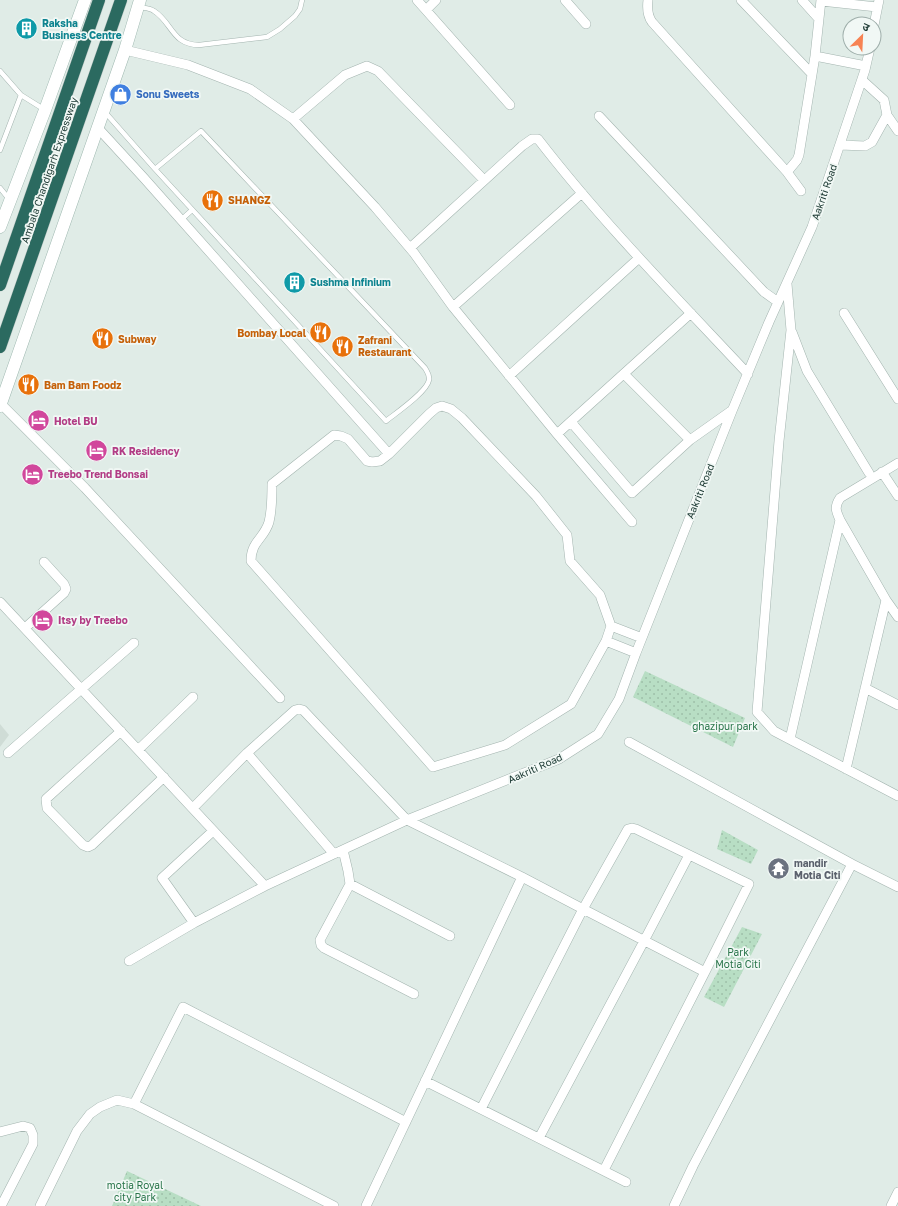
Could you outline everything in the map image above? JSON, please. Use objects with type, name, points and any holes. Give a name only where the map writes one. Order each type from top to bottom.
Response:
[{"type":"highway","name":"Ambala Chandigarh Expressway","points":[[0,285],[99,0]]},
{"type":"highway","name":"Ambala Chandigarh Expressway","points":[[0,347],[121,0]]},
{"type":"street","points":[[0,227],[85,0]]},
{"type":"street","points":[[417,0],[510,105]]},
{"type":"street","points":[[426,10],[436,0]]},
{"type":"street","points":[[564,0],[586,24]]},
{"type":"street","points":[[648,0],[647,10],[649,18],[652,22],[787,172],[801,191]]},
{"type":"street","points":[[741,0],[812,74]]},
{"type":"street","points":[[802,0],[819,19]]},
{"type":"street","points":[[787,172],[799,156],[812,74],[821,0],[878,4],[876,16]]},
{"type":"street","points":[[139,3],[125,50],[0,405],[85,488],[280,698]]},
{"type":"street","points":[[125,50],[188,65],[250,89],[293,120],[375,207],[410,248],[453,307],[557,434],[632,522]]},
{"type":"street","name":"Aakriti Road","points":[[129,960],[194,923],[265,886],[407,820],[559,759],[598,734],[619,699],[732,411],[778,302],[812,227],[862,80],[868,56]]},
{"type":"street","points":[[814,59],[866,66]]},
{"type":"street","points":[[293,120],[345,75],[368,66],[378,71],[484,180]]},
{"type":"street","points":[[862,80],[884,100],[887,115],[898,131]]},
{"type":"street","points":[[840,145],[865,146],[872,142],[887,115]]},
{"type":"street","points":[[599,116],[764,292],[778,302]]},
{"type":"street","points":[[97,127],[389,454]]},
{"type":"street","points":[[410,248],[522,146],[532,139],[538,139],[582,193],[639,258],[748,374]]},
{"type":"street","points":[[453,307],[582,193]]},
{"type":"street","points":[[509,376],[639,258]]},
{"type":"street","points":[[787,282],[791,330],[779,441],[757,712],[774,731],[898,796]]},
{"type":"street","points":[[557,434],[691,313]]},
{"type":"street","points":[[844,313],[898,399]]},
{"type":"street","points":[[791,330],[807,371],[869,473]]},
{"type":"street","points":[[624,374],[690,440]]},
{"type":"street","points":[[442,406],[447,407],[456,412],[536,496],[567,535],[570,561],[600,595],[611,626],[606,641],[571,704],[506,745],[434,766],[251,561],[251,552],[269,523],[272,484],[334,435],[348,439],[367,461],[380,461],[436,408],[442,406]]},
{"type":"street","points":[[571,422],[632,493],[690,440],[732,411]]},
{"type":"street","points":[[898,463],[840,498],[836,504],[835,510],[886,600],[898,616]]},
{"type":"street","points":[[882,472],[898,496]]},
{"type":"street","points":[[790,739],[840,520]]},
{"type":"street","points":[[25,628],[64,593],[66,589],[64,584],[44,562]]},
{"type":"street","points":[[846,769],[886,600]]},
{"type":"street","points":[[0,602],[265,886]]},
{"type":"street","points":[[611,626],[642,638]]},
{"type":"street","points":[[606,641],[636,653]]},
{"type":"street","points":[[8,753],[134,643]]},
{"type":"street","points":[[865,688],[898,705]]},
{"type":"street","points":[[138,750],[193,697]]},
{"type":"street","points":[[193,808],[247,753],[295,710],[303,710],[407,820],[522,877],[705,972]]},
{"type":"street","points":[[121,731],[46,799],[47,808],[84,845],[88,847],[92,845],[164,777]]},
{"type":"street","points":[[629,742],[852,864],[898,887]]},
{"type":"street","points":[[247,753],[334,854]]},
{"type":"street","points":[[481,1109],[583,909],[628,829],[636,829],[749,884],[604,1170]]},
{"type":"street","points":[[194,923],[162,878],[213,830]]},
{"type":"street","points":[[344,850],[350,884],[320,940],[321,945],[324,948],[414,994]]},
{"type":"street","points":[[539,1138],[689,855]]},
{"type":"street","points":[[674,1206],[693,1166],[852,864]]},
{"type":"street","points":[[366,1206],[522,877]]},
{"type":"street","points":[[350,884],[450,936]]},
{"type":"street","points":[[134,1104],[183,1007],[406,1122]]},
{"type":"street","points":[[426,1081],[626,1182]]},
{"type":"street","points":[[40,1206],[78,1131],[90,1114],[100,1106],[117,1100],[134,1104],[334,1206]]},
{"type":"street","points":[[0,1132],[23,1126],[30,1128],[33,1135],[33,1144],[0,1206]]},
{"type":"street","points":[[890,1206],[898,1192]]},
{"type":"lane","points":[[139,3],[155,12],[174,34],[183,41],[192,45],[200,45],[267,37],[280,29],[295,16],[300,9],[302,0]]},
{"type":"lane","points":[[0,71],[21,95],[45,110]]},
{"type":"lane","points":[[0,150],[21,95]]},
{"type":"lane","points":[[103,110],[155,169],[192,210],[386,421],[425,389],[429,381],[429,375],[425,368],[201,131],[155,169]]},
{"type":"lane","points":[[0,188],[10,200]]},
{"type":"lane","points":[[181,220],[192,210]]},
{"type":"shaded area","points":[[0,724],[9,735],[0,747]]},
{"type":"green space","name":"ghazipur park","points":[[645,671],[745,718],[733,747],[633,697]]},
{"type":"green space","points":[[722,830],[758,850],[751,864],[717,849]]},
{"type":"green space","name":"Park Motia Citi","points":[[742,927],[762,934],[724,1007],[704,997]]},
{"type":"green space","name":"motia Royal city Park","points":[[127,1171],[201,1206],[112,1206]]},
{"type":"place","name":"Raksha Business Centre","points":[[27,29]]},
{"type":"place","name":"Sonu Sweets","points":[[120,94]]},
{"type":"place","name":"SHANGZ","points":[[213,200]]},
{"type":"place","name":"Sushma Infinium","points":[[294,282]]},
{"type":"place","name":"Bombay Local","points":[[321,333]]},
{"type":"place","name":"Subway","points":[[103,339]]},
{"type":"place","name":"Zafrani Restaurant","points":[[343,346]]},
{"type":"place","name":"Bam Bam Foodz","points":[[29,385]]},
{"type":"place","name":"Hotel BU","points":[[38,421]]},
{"type":"place","name":"RK Residency","points":[[96,451]]},
{"type":"place","name":"Treebo Trend Bonsai","points":[[33,474]]},
{"type":"place","name":"Itsy by Treebo","points":[[42,620]]},
{"type":"place","name":"mandir Motia Citi","points":[[778,869]]}]
